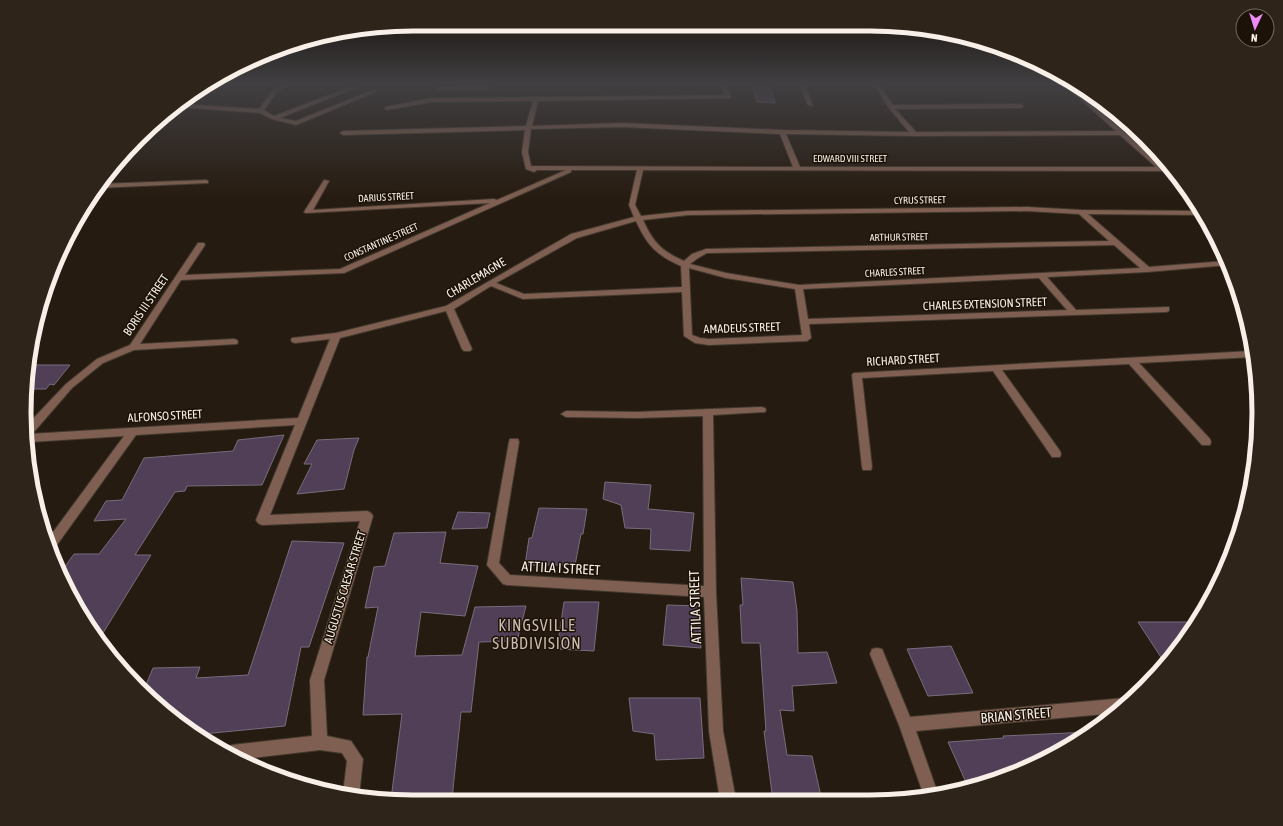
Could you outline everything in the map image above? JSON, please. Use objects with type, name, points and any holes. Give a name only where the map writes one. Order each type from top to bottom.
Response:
[{"type":"street","points":[[290,122],[296,123],[300,122]]},
{"type":"street","points":[[530,122],[524,159],[528,168],[553,177]]},
{"type":"street","points":[[903,122],[914,134]]},
{"type":"street","points":[[1109,122],[1162,169]]},
{"type":"street","points":[[343,133],[529,126],[622,125],[782,132],[914,134],[1122,133]]},
{"type":"street","points":[[782,132],[797,168]]},
{"type":"street","name":"EDWARD VIII STREET","points":[[528,168],[1162,169]]},
{"type":"street","name":"CONSTANTINE STREET","points":[[180,278],[341,271],[553,177],[577,168]]},
{"type":"street","name":"CHARLES STREET","points":[[640,169],[632,205],[656,249],[666,256],[686,264],[726,276],[799,286],[1147,270],[1221,263]]},
{"type":"street","name":"DARIUS STREET","points":[[326,181],[308,212],[502,200]]},
{"type":"street","points":[[106,186],[206,182]]},
{"type":"street","name":"CYRUS STREET","points":[[638,218],[688,213],[1027,209],[1081,212],[1195,213]]},
{"type":"street","points":[[1081,212],[1147,270]]},
{"type":"street","name":"CHARLEMAGNE","points":[[295,340],[336,336],[449,308],[574,236],[638,218]]},
{"type":"street","name":"ARTHUR STREET","points":[[686,264],[695,256],[706,251],[1116,243]]},
{"type":"street","name":"BORIS III STREET","points":[[32,427],[69,386],[100,361],[133,347],[201,245]]},
{"type":"street","name":"AMADEUS STREET","points":[[686,264],[685,289],[688,336],[698,341],[807,338],[805,322]]},
{"type":"street","points":[[1041,275],[1074,312]]},
{"type":"street","points":[[490,283],[523,297],[685,289]]},
{"type":"street","points":[[799,286],[805,322]]},
{"type":"street","points":[[449,308],[467,349]]},
{"type":"street","name":"CHARLES EXTENSION STREET","points":[[805,322],[1166,309]]},
{"type":"street","name":"AUGUSTUS CAESAR STREET","points":[[320,743],[316,680],[367,516],[262,520],[336,336]]},
{"type":"street","points":[[133,347],[234,342]]},
{"type":"street","name":"RICHARD STREET","points":[[867,468],[857,375],[1132,362],[1248,354]]},
{"type":"street","points":[[1132,362],[1206,442]]},
{"type":"street","points":[[996,368],[1056,454]]},
{"type":"street","points":[[566,414],[637,415],[761,410]]},
{"type":"street","name":"ATTILA STREET","points":[[708,412],[710,592],[716,731],[727,795]]},
{"type":"street","name":"ALFONSO STREET","points":[[32,438],[302,421]]},
{"type":"street","points":[[53,541],[133,431]]},
{"type":"street","name":"ATTILA I STREET","points":[[514,442],[493,565],[507,580],[710,592]]},
{"type":"street","points":[[877,654],[906,725],[929,790]]},
{"type":"street","name":"BRIAN STREET","points":[[906,725],[1116,705]]},
{"type":"street","points":[[237,752],[320,743],[346,746],[355,759],[351,790]]},
{"type":"building","points":[[34,365],[70,365],[54,385],[50,384],[46,389],[32,389]]},
{"type":"building","points":[[284,435],[262,485],[187,486],[185,491],[175,492],[135,555],[151,555],[103,633],[101,633],[82,604],[64,568],[74,554],[99,554],[126,519],[94,521],[106,501],[122,500],[144,458],[233,451],[238,440]]},
{"type":"building","points":[[359,438],[354,450],[344,489],[297,494],[312,464],[304,464],[317,440]]},
{"type":"building","points":[[605,482],[651,485],[648,509],[694,513],[690,551],[650,549],[651,529],[625,528],[621,505],[603,499]]},
{"type":"building","points":[[539,508],[587,509],[583,534],[581,534],[575,565],[525,565],[529,538],[532,538]]},
{"type":"building","points":[[458,512],[490,513],[487,528],[452,529]]},
{"type":"building","points":[[446,532],[440,563],[478,566],[465,616],[421,612],[415,656],[462,655],[475,607],[526,606],[517,641],[479,642],[471,712],[461,712],[452,795],[392,794],[402,714],[363,715],[367,657],[378,607],[365,608],[374,567],[385,566],[394,533]]},
{"type":"building","points":[[292,541],[344,543],[309,647],[301,647],[285,726],[205,734],[180,716],[146,686],[153,668],[200,667],[196,678],[248,675]]},
{"type":"building","points":[[741,578],[793,582],[797,611],[798,653],[827,652],[837,683],[792,686],[794,711],[780,710],[787,755],[812,756],[821,795],[772,795],[764,731],[766,731],[760,643],[742,643],[740,605],[743,605]]},
{"type":"building","points":[[564,602],[599,602],[594,651],[557,649]]},
{"type":"building","points":[[667,605],[699,606],[701,648],[663,645]]},
{"type":"building","points":[[1138,622],[1190,622],[1173,646],[1162,659]]},
{"type":"building","points":[[951,646],[973,693],[928,696],[907,649]]},
{"type":"building","points":[[629,698],[700,698],[704,758],[656,760],[654,734],[633,731]]},
{"type":"building","points":[[1080,732],[1039,756],[993,775],[966,783],[948,742],[1004,738],[1003,736]]},
{"type":"district","name":"KINGSVILLE SUBDIVISION","points":[[537,634]]}]
